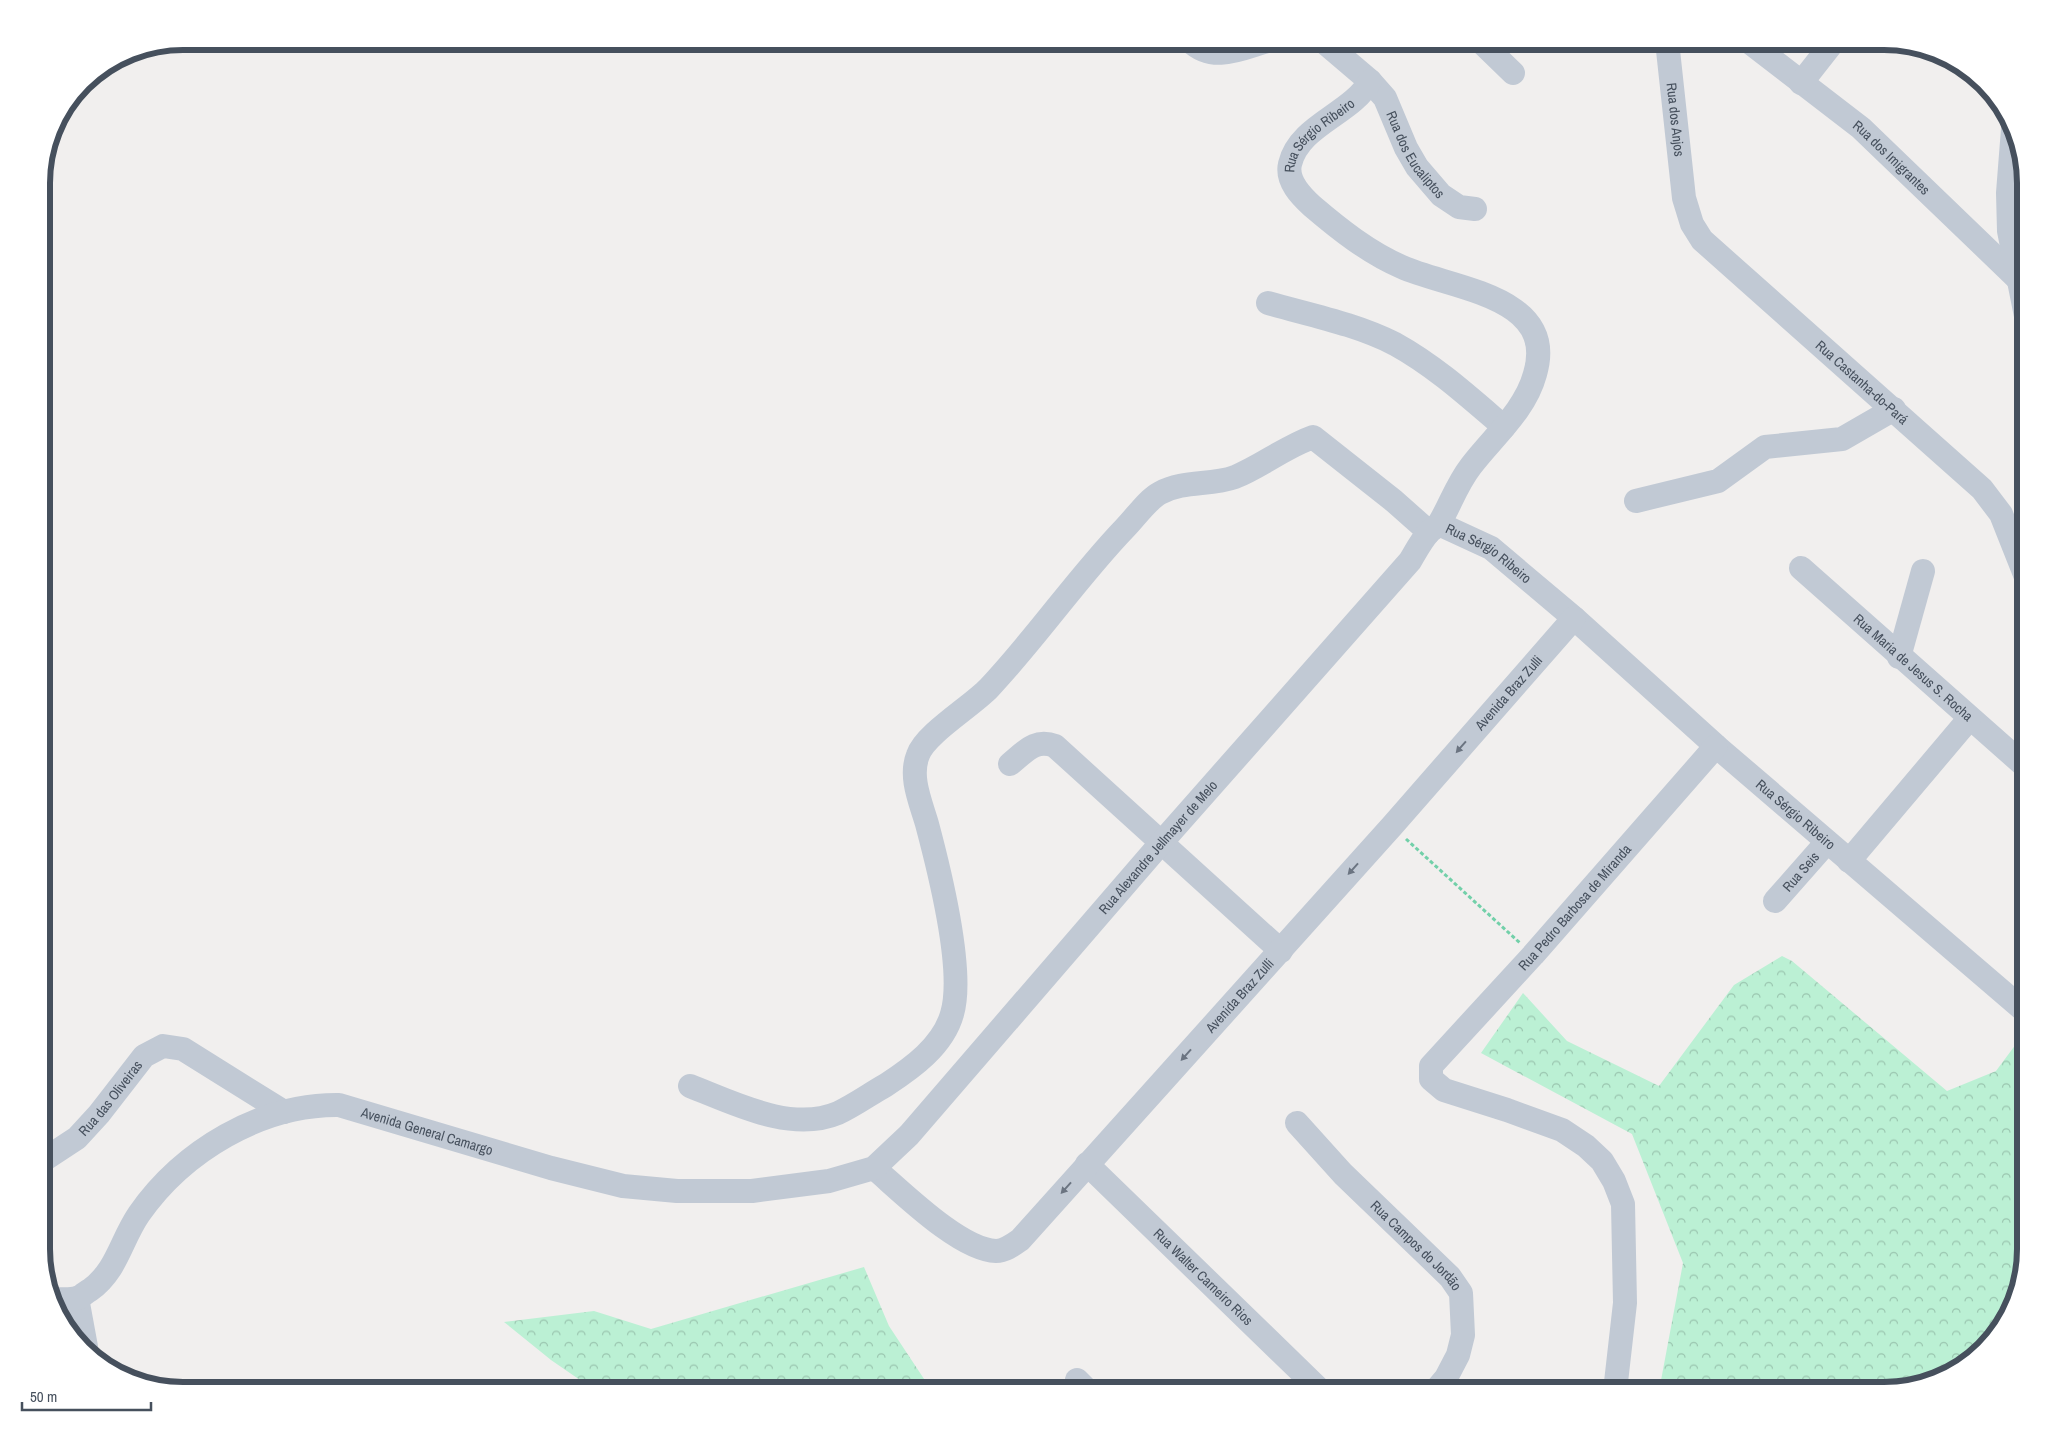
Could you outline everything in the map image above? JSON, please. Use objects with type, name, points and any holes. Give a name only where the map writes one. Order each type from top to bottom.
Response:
[{"type":"street","points":[[1203,50],[1222,54],[1236,50]]},
{"type":"street","points":[[1333,50],[1370,82]]},
{"type":"street","points":[[1489,50],[1513,73]]},
{"type":"street","name":"Rua dos Anjos","points":[[1667,50],[1684,198]]},
{"type":"street","name":"Rua dos Imigrantes","points":[[1760,50],[1860,128],[2017,276]]},
{"type":"street","points":[[1801,82],[1827,50]]},
{"type":"street","name":"Rua dos Eucaliptos","points":[[1370,82],[1385,98],[1402,140],[1418,167],[1441,195],[1459,207],[1475,209]]},
{"type":"street","name":"Rua Sérgio Ribeiro","points":[[1370,82],[1364,92],[1314,131],[1301,144],[1290,164],[1290,175],[1293,184],[1306,200],[1325,217],[1377,254],[1403,268],[1492,297],[1522,316],[1534,335],[1537,349],[1535,374],[1517,411],[1470,467],[1454,490],[1434,528],[1492,548],[1574,618],[1826,842],[2017,1004]]},
{"type":"street","points":[[2012,147],[2008,193],[2009,231],[2017,262]]},
{"type":"street","name":"Rua Castanha-do-Pará","points":[[1684,198],[1692,224],[1712,251],[1982,489],[2001,514],[2017,554]]},
{"type":"street","points":[[1268,303],[1348,326],[1393,343],[1422,360],[1462,391],[1504,428]]},
{"type":"street","points":[[1636,501],[1718,482],[1765,447],[1842,439],[1894,410]]},
{"type":"street","points":[[690,1086],[753,1110],[786,1118],[814,1119],[837,1114],[894,1080],[928,1054],[945,1032],[953,1014],[955,988],[948,914],[937,860],[915,777],[918,752],[926,740],[989,688],[1106,549],[1158,494],[1183,484],[1212,483],[1235,476],[1295,444],[1314,437],[1394,500],[1434,528]]},
{"type":"street","name":"Rua Alexandre Jellmayer de Melo","points":[[874,1168],[908,1135],[1161,843],[1410,561],[1434,528]]},
{"type":"street","name":"Rua Maria de Jesus S. Rocha","points":[[1800,568],[2017,759]]},
{"type":"street","points":[[1899,657],[1923,571]]},
{"type":"street","name":"Avenida Braz Zulli","points":[[874,1168],[961,1238],[981,1248],[998,1251],[1008,1248],[1020,1240],[1392,826],[1574,618]]},
{"type":"street","points":[[1849,861],[1969,719]]},
{"type":"street","points":[[1010,764],[1030,746],[1040,742],[1055,746],[1281,950]]},
{"type":"street","name":"Rua Pedro Barbosa de Miranda","points":[[1616,1382],[1625,1303],[1623,1204],[1614,1181],[1602,1161],[1586,1146],[1562,1130],[1444,1090],[1431,1079],[1431,1066],[1533,955],[1716,746]]},
{"type":"street","name":"Rua Seis","points":[[1775,902],[1826,842]]},
{"type":"street","name":"Rua das Oliveiras","points":[[50,1156],[77,1138],[99,1114],[144,1056],[152,1050],[163,1046],[183,1049],[284,1112]]},
{"type":"street","name":"Avenida General Camargo","points":[[78,1298],[100,1283],[106,1276],[138,1214],[190,1161],[224,1136],[284,1112],[315,1104],[339,1105],[550,1168],[623,1186],[677,1191],[752,1191],[829,1181],[874,1168]]},
{"type":"street","name":"Rua Campos do Jordão","points":[[1297,1124],[1343,1174],[1450,1277],[1461,1293],[1463,1335],[1458,1355],[1443,1382]]},
{"type":"street","name":"Rua Walter Carneiro Rios","points":[[1087,1164],[1312,1382]]},
{"type":"street","points":[[60,1299],[78,1298],[84,1338]]},
{"type":"path","points":[[1392,826],[1533,955]]},
{"type":"green space","points":[[1782,956],[1792,961],[1947,1091],[1996,1071],[2017,1043],[2016,1266],[2010,1292],[1995,1323],[1972,1349],[1958,1360],[1927,1375],[1901,1381],[1661,1382],[1683,1263],[1632,1134],[1481,1053],[1523,993],[1567,1041],[1659,1086],[1734,985]]},
{"type":"green space","points":[[864,1267],[889,1326],[926,1382],[583,1382],[551,1360],[504,1322],[594,1311],[651,1329]]}]
